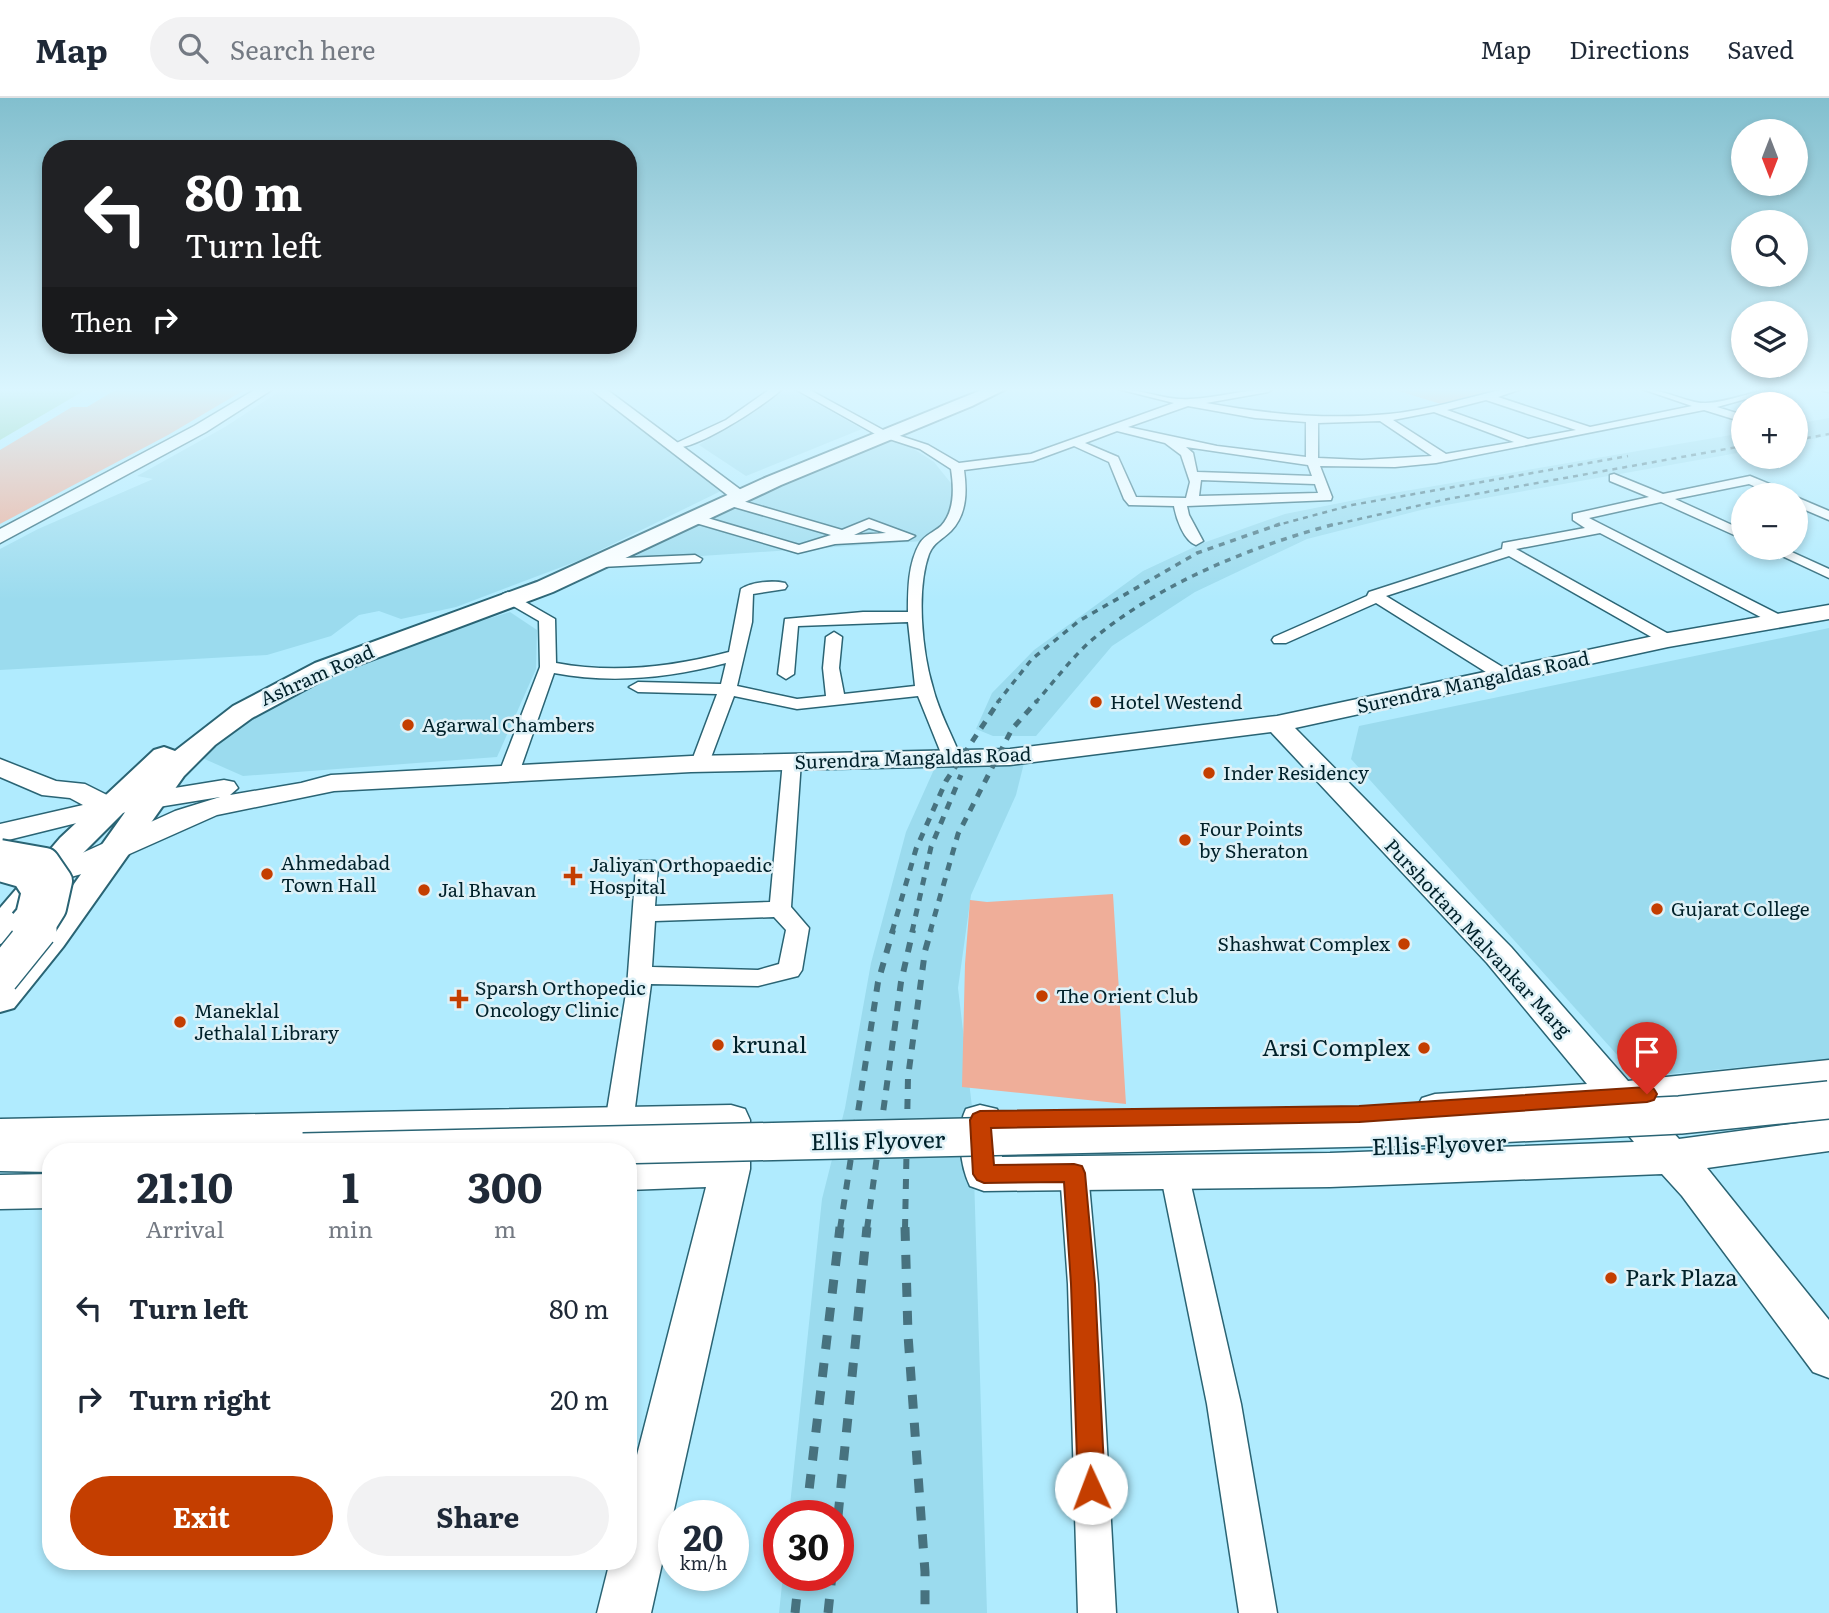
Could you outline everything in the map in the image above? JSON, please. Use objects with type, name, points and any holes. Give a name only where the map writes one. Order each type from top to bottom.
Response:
[{"type":"main road","name":"Ashram Road","points":[[0,932],[72,845],[109,807],[187,736],[241,698],[364,645],[509,599],[735,496],[823,460]]},
{"type":"main road","name":"Ashram Road","points":[[0,998],[65,922],[156,789],[179,762],[205,738],[256,701],[374,649],[601,563],[735,496]]},
{"type":"main road","points":[[72,845],[116,850]]},
{"type":"street","points":[[0,529],[135,460]]},
{"type":"street","points":[[0,537],[139,460]]},
{"type":"street","points":[[692,460],[735,496],[836,537],[810,548],[792,548],[694,518]]},
{"type":"street","points":[[945,460],[957,467],[1012,460]]},
{"type":"street","points":[[1113,460],[1130,499],[1186,502],[1326,497],[1312,460],[1395,463],[1421,460]]},
{"type":"street","points":[[1188,460],[1196,482],[1182,515],[1196,541]]},
{"type":"street","points":[[952,758],[925,690],[915,617],[919,565],[926,543],[947,527],[957,508],[961,490],[957,467]]},
{"type":"street","points":[[1192,476],[1320,480]]},
{"type":"street","points":[[1614,478],[1731,530]]},
{"type":"street","points":[[1734,483],[1749,480],[1756,483]]},
{"type":"street","points":[[1597,530],[1578,517],[1731,484]]},
{"type":"street","points":[[1808,506],[1829,516]]},
{"type":"street","points":[[1668,640],[1510,551],[1508,546],[1602,529],[1778,620]]},
{"type":"street","points":[[1503,676],[1374,595],[1510,551]]},
{"type":"street","points":[[601,563],[695,559]]},
{"type":"street","points":[[1798,560],[1829,574]]},
{"type":"street","points":[[700,764],[729,689],[734,656],[744,622],[746,592],[750,589],[780,586]]},
{"type":"street","points":[[1280,640],[1377,597]]},
{"type":"street","points":[[509,599],[547,620],[548,667],[509,773]]},
{"type":"street","name":"Surendra Mangaldas Road","points":[[0,875],[47,874],[99,859],[175,821],[208,808],[244,799],[306,792],[331,783],[700,764],[1010,757],[1277,724],[1668,640],[1829,612]]},
{"type":"street","points":[[786,674],[792,622],[863,617],[915,617]]},
{"type":"street","points":[[834,637],[831,668],[836,701]]},
{"type":"street","points":[[548,667],[569,672],[621,674],[691,668],[734,656]]},
{"type":"street","points":[[638,687],[729,689],[797,705],[925,690]]},
{"type":"street","name":"Purshottam Malvankar Marg","points":[[1277,724],[1499,955],[1670,1157],[1696,1184],[1829,1356]]},
{"type":"street","points":[[0,753],[72,779],[75,790]]},
{"type":"street","points":[[639,975],[758,978],[790,970],[798,928],[780,909],[792,761]]},
{"type":"street","points":[[179,762],[210,779],[236,786]]},
{"type":"street","points":[[0,767],[52,789],[75,790],[109,807]]},
{"type":"street","points":[[0,835],[109,807],[236,786],[308,778],[331,783]]},
{"type":"street","points":[[0,835],[72,845]]},
{"type":"street","points":[[0,853],[45,862],[58,881],[52,908],[32,939],[0,977]]},
{"type":"street","points":[[619,1123],[639,975],[647,866]]},
{"type":"street","points":[[0,867],[26,873],[36,891],[30,916],[0,954]]},
{"type":"street","points":[[643,914],[780,909]]},
{"type":"street","points":[[1829,1074],[1621,1097],[1359,1114],[980,1120],[984,1174],[1330,1170],[1670,1157],[1829,1135]]},
{"type":"street","name":"Ellis Flyover","points":[[637,1145],[1558,1123],[1724,1113],[1829,1100]]},
{"type":"street","name":"Ellis Flyover","points":[[637,1164],[1581,1141],[1726,1130],[1829,1117]]},
{"type":"street","points":[[0,1135],[732,1120],[730,1169],[637,1559]]},
{"type":"street","points":[[0,1154],[42,1156]]},
{"type":"street","points":[[637,1172],[730,1169]]},
{"type":"street","points":[[1174,1172],[1224,1404],[1258,1613]]},
{"type":"street","points":[[1074,1173],[1083,1284],[1097,1613]]},
{"type":"street","points":[[0,1178],[42,1177]]},
{"type":"street","points":[[0,1192],[42,1191]]},
{"type":"street","points":[[624,1613],[634,1570]]},
{"type":"shaded area","points":[[0,460],[121,460],[0,524]]},
{"type":"shaded area","points":[[166,460],[681,460],[721,491],[580,560],[456,607],[401,619],[379,611],[359,615],[331,636],[267,655],[0,670],[0,549],[38,529],[153,479],[137,476]]},
{"type":"shaded area","points":[[721,460],[786,460],[746,476]]},
{"type":"shaded area","points":[[844,460],[930,460],[954,487],[947,519],[924,541],[627,561],[678,532]]},
{"type":"shaded area","points":[[1587,460],[1700,460],[1429,508],[1307,539],[1195,592],[1112,646],[1036,736],[993,736],[976,729],[992,693],[1034,650],[1143,571],[1203,543],[1285,514]]},
{"type":"shaded area","points":[[510,612],[537,630],[536,669],[497,757],[243,776],[200,757],[277,697],[406,644]]},
{"type":"shaded area","name":"Gujarat College","points":[[1829,628],[1829,1059],[1637,1077],[1351,759],[1359,726]]},
{"type":"shaded area","points":[[1024,763],[1016,795],[971,895],[958,988],[972,1107],[987,1613],[779,1613],[781,1591],[854,1591],[854,1500],[791,1500],[822,1199],[845,1108],[871,963],[906,832],[936,765]]},
{"type":"shaded area","name":"The Orient Club","points":[[1113,894],[1126,1104],[962,1087],[965,964],[970,900],[987,902]]},
{"type":"railway","points":[[1275,526],[1352,505],[1607,460]]},
{"type":"railway","points":[[1328,526],[1448,499],[1667,460]]},
{"type":"railway","points":[[1275,526],[1280,524]]},
{"type":"railway","points":[[1035,703],[1093,639],[1148,600],[1239,555],[1335,524]]},
{"type":"railway","points":[[997,703],[1032,659],[1079,621],[1197,553],[1275,526]]},
{"type":"railway","points":[[892,932],[916,849],[946,781],[999,701]]},
{"type":"railway","points":[[930,932],[958,834],[1012,729],[1037,701]]},
{"type":"railway","points":[[912,932],[931,847],[961,775]]},
{"type":"railway","points":[[840,1229],[878,982],[893,930]]},
{"type":"railway","points":[[867,1229],[901,982],[913,930]]},
{"type":"railway","points":[[905,1228],[908,1077],[925,951],[931,930]]},
{"type":"railway","points":[[808,1500],[840,1227]]},
{"type":"railway","points":[[840,1500],[867,1227]]},
{"type":"railway","points":[[905,1228],[908,1335],[925,1572],[925,1613]]},
{"type":"railway","points":[[795,1613],[797,1591]]},
{"type":"railway","points":[[828,1613],[830,1591]]},
{"type":"place","name":"Hotel Westend","points":[[1096,702]]},
{"type":"place","name":"Agarwal Chambers","points":[[408,725]]},
{"type":"place","name":"Inder Residency","points":[[1209,773]]},
{"type":"place","name":"Four Points by Sheraton","points":[[1185,840]]},
{"type":"place","name":"Ahmedabad Town Hall","points":[[267,874]]},
{"type":"place","name":"Jaliyan Orthopaedic Hospital","points":[[573,876]]},
{"type":"place","name":"Jal Bhavan","points":[[424,890]]},
{"type":"place","name":"Gujarat College","points":[[1657,909]]},
{"type":"place","name":"Shashwat Complex","points":[[1404,944]]},
{"type":"place","name":"The Orient Club","points":[[1042,996]]},
{"type":"place","name":"Sparsh Orthopedic Oncology Clinic","points":[[459,999]]},
{"type":"place","name":"Maneklal Jethalal Library","points":[[180,1022]]},
{"type":"place","name":"krunal","points":[[718,1045]]},
{"type":"place","name":"Arsi Complex","points":[[1424,1048]]},
{"type":"place","name":"Park Plaza","points":[[1611,1278]]},
{"type":"route","points":[[1091,1488],[1083,1284],[1074,1173],[984,1174],[980,1120],[1359,1114],[1647,1094]]}]
